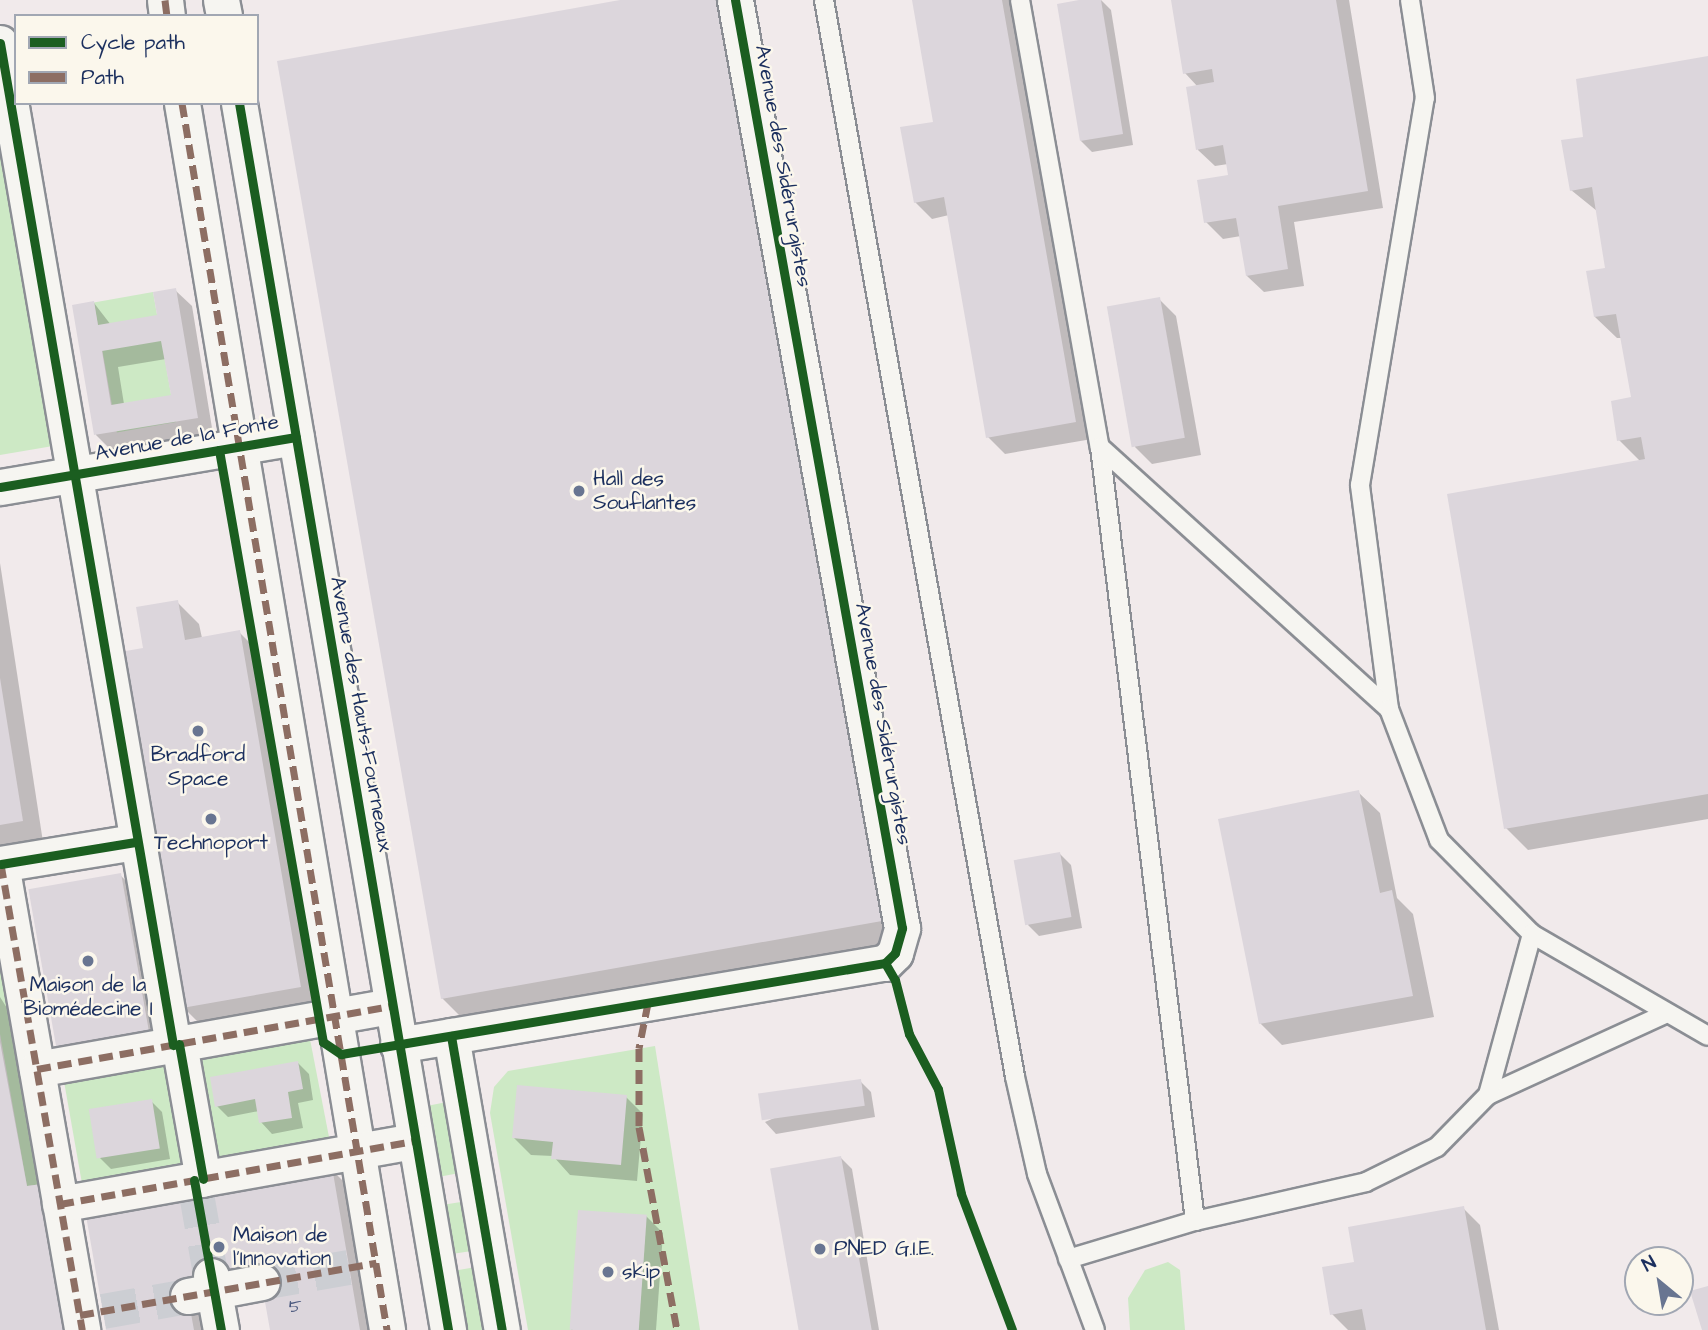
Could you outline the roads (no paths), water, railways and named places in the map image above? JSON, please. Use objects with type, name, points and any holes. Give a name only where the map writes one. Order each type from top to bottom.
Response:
[{"type":"street","name":"Avenue des Sidérurgistes","points":[[398,1045],[885,963],[895,953],[902,928],[735,0]]},
{"type":"street","points":[[0,43],[6,121],[73,475],[135,842],[176,1044],[198,1183]]},
{"type":"street","points":[[182,105],[357,1151],[363,1265],[387,1330]]},
{"type":"street","name":"Avenue des Hauts-Fourneaux","points":[[239,105],[448,1330]]},
{"type":"street","name":"Avenue de la Fonte","points":[[0,487],[296,437]]},
{"type":"street","points":[[88,1319],[60,1204],[1,864],[135,842]]},
{"type":"street","points":[[37,1069],[393,1006]]},
{"type":"street","points":[[451,1036],[502,1330]]},
{"type":"street","points":[[60,1204],[198,1183],[415,1141]]},
{"type":"street","points":[[221,1330],[204,1288],[262,1282]]},
{"type":"lane","points":[[824,0],[1015,1077],[1037,1174],[1096,1330]]},
{"type":"lane","points":[[1020,0],[1100,447],[1195,1221]]},
{"type":"lane","points":[[1410,0],[1425,98],[1360,485],[1389,709],[1439,840],[1532,934],[1665,1014],[1708,1036]]},
{"type":"lane","points":[[1100,447],[1389,709]]},
{"type":"lane","points":[[1488,1095],[1532,934]]},
{"type":"lane","points":[[1068,1259],[1195,1221],[1366,1182],[1437,1147],[1488,1095],[1665,1014]]},
{"type":"tunnel","points":[[196,1191],[211,1276]]},
{"type":"tunnel","points":[[262,1282],[349,1267]]},
{"type":"tunnel","points":[[103,1311],[188,1296]]},
{"type":"place","name":"Hall des Souflantes","points":[[579,491]]},
{"type":"place","name":"Bradford Space","points":[[198,731]]},
{"type":"place","name":"Technoport","points":[[211,819]]},
{"type":"place","name":"Maison de la Biomédecine I","points":[[88,961]]},
{"type":"place","name":"Maison de l'Innovation","points":[[219,1247]]},
{"type":"place","name":"PNED G.I.E.","points":[[820,1249]]},
{"type":"place","name":"skip","points":[[608,1272]]}]
